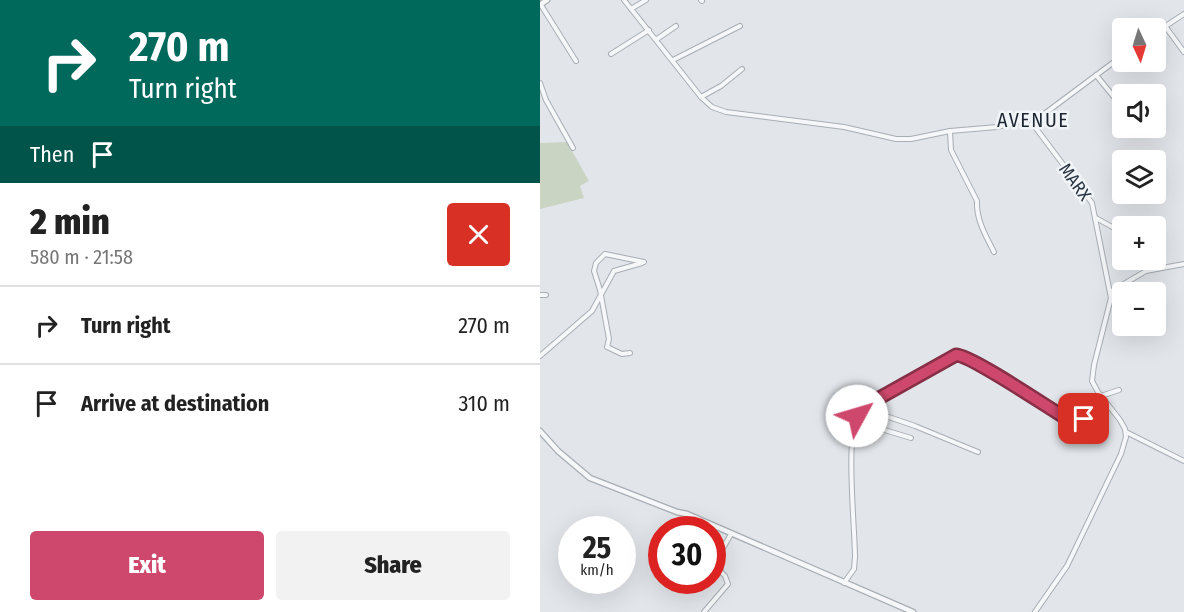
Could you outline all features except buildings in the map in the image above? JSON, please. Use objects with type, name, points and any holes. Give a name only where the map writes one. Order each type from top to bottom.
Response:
[{"type":"street","points":[[548,0],[541,5],[576,60]]},
{"type":"street","points":[[624,0],[701,97],[712,107],[726,112],[844,127],[896,139],[997,127],[1021,121]]},
{"type":"street","points":[[631,9],[646,0]]},
{"type":"street","points":[[1166,25],[1184,14]]},
{"type":"street","points":[[657,39],[676,26]]},
{"type":"street","points":[[673,60],[740,26]]},
{"type":"street","points":[[1166,27],[1184,52]]},
{"type":"street","points":[[611,54],[649,30]]},
{"type":"street","name":"MARX","points":[[1112,63],[1032,123],[1092,203],[1111,298],[1092,381],[1120,420],[1125,432]]},
{"type":"street","points":[[701,97],[721,86],[742,69]]},
{"type":"street","points":[[1096,75],[1112,94]]},
{"type":"street","points":[[540,83],[546,100],[573,148]]},
{"type":"street","points":[[950,131],[951,150],[977,201],[981,226],[994,252]]},
{"type":"street","points":[[1095,218],[1112,227]]},
{"type":"street","points":[[540,357],[592,311],[601,294],[614,271],[644,262],[605,254],[600,258],[594,271],[601,294],[609,339],[607,347],[622,354],[630,354]]},
{"type":"street","points":[[1110,292],[1146,271],[1184,264]]},
{"type":"street","points":[[540,295],[546,295]]},
{"type":"street","points":[[844,583],[854,569],[855,557],[852,449],[855,421],[861,412],[872,404],[956,355],[984,368],[1069,420],[1084,419],[1101,396],[1119,390]]},
{"type":"street","points":[[872,404],[882,415],[978,452]]},
{"type":"street","points":[[855,421],[911,438]]},
{"type":"street","points":[[540,431],[558,451],[590,478],[676,512],[687,514],[913,612]]},
{"type":"street","points":[[1125,432],[1184,461]]},
{"type":"street","points":[[1035,612],[1067,566],[1121,454],[1126,437],[1125,432]]},
{"type":"street","points":[[704,612],[728,584],[725,576],[714,564],[731,534]]},
{"type":"green space","points":[[567,142],[589,181],[580,186],[584,198],[540,209],[540,143]]},
{"type":"district","name":"AVENUE","points":[[1033,120]]},
{"type":"route","points":[[857,416],[881,397],[956,355],[960,355],[1069,420],[1084,419]]}]
